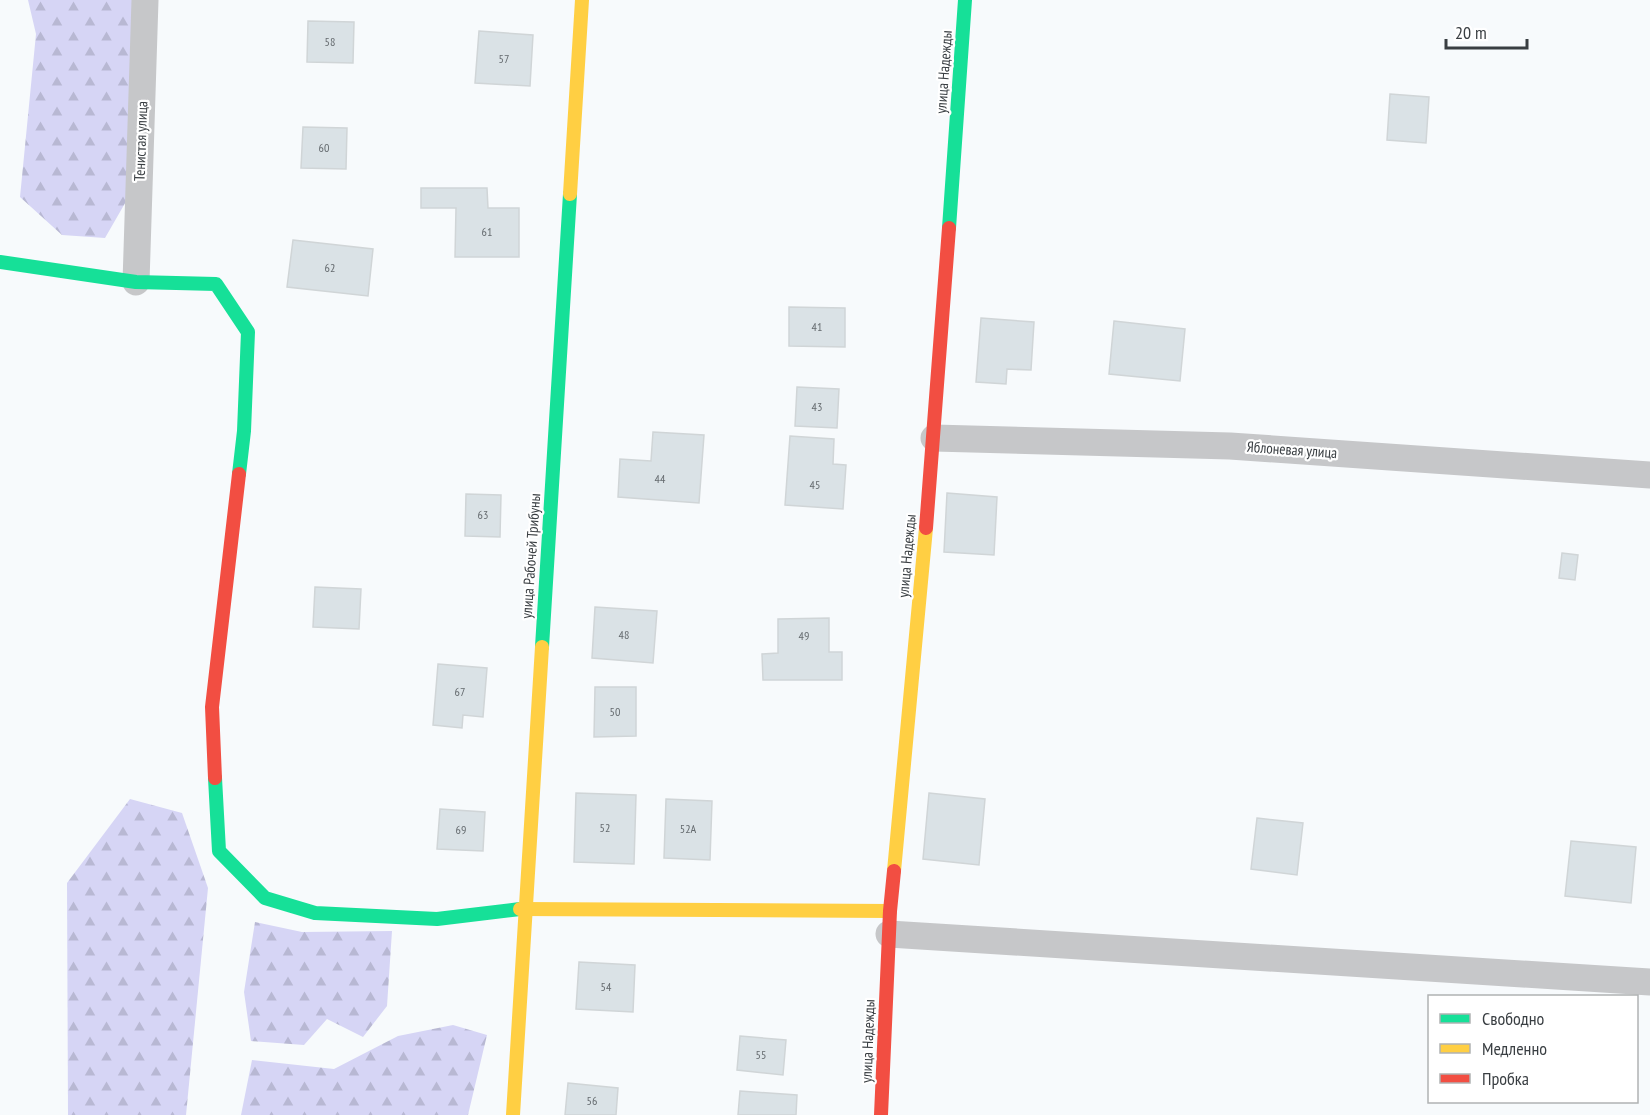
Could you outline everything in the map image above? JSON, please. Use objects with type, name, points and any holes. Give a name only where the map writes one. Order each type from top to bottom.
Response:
[{"type":"street","name":"Тенистая улица","points":[[136,282],[145,0]]},
{"type":"street","name":"улица Рабочей Трибуны","points":[[513,1115],[582,0]]},
{"type":"street","name":"улица Надежды","points":[[881,1115],[889,922],[934,438],[965,0]]},
{"type":"street","points":[[0,262],[136,282],[216,284],[248,332],[244,431],[212,707],[219,850],[265,898],[315,913],[437,920],[526,908],[889,922],[1650,982]]},
{"type":"street","name":"Яблоневая улица","points":[[934,438],[1230,446],[1650,475]]},
{"type":"green space","points":[[28,0],[133,0],[128,198],[105,238],[62,235],[20,197],[36,34]]},
{"type":"green space","points":[[130,799],[182,813],[208,888],[186,1115],[68,1115],[67,883]]},
{"type":"green space","points":[[255,922],[302,932],[392,931],[387,1006],[363,1037],[327,1019],[304,1045],[251,1041],[244,992]]},
{"type":"green space","points":[[453,1025],[487,1035],[468,1115],[241,1115],[252,1060],[334,1069],[398,1036]]},
{"type":"building","points":[[308,21],[354,22],[353,63],[307,62]]},
{"type":"building","points":[[479,31],[533,35],[530,86],[475,83]]},
{"type":"building","points":[[1390,94],[1429,97],[1426,143],[1387,140]]},
{"type":"building","points":[[303,127],[347,128],[346,169],[301,168]]},
{"type":"building","points":[[421,188],[487,188],[488,208],[519,208],[519,257],[455,257],[456,208],[421,208]]},
{"type":"building","points":[[293,240],[373,249],[368,296],[287,287]]},
{"type":"building","points":[[789,307],[845,308],[845,347],[789,346]]},
{"type":"building","points":[[981,318],[1034,322],[1031,370],[1007,369],[1006,384],[976,382]]},
{"type":"building","points":[[1114,321],[1185,329],[1180,381],[1109,374]]},
{"type":"building","points":[[797,387],[839,389],[837,428],[795,426]]},
{"type":"building","points":[[653,432],[704,435],[699,503],[618,497],[620,459],[651,461]]},
{"type":"building","points":[[790,436],[834,439],[833,464],[846,465],[843,509],[785,505]]},
{"type":"building","points":[[947,493],[997,497],[994,555],[944,552]]},
{"type":"building","points":[[466,494],[501,495],[500,537],[465,536]]},
{"type":"building","points":[[1562,553],[1578,555],[1575,580],[1559,578]]},
{"type":"building","points":[[315,587],[361,589],[359,629],[313,627]]},
{"type":"building","points":[[595,607],[657,611],[653,663],[592,658]]},
{"type":"building","points":[[829,618],[829,652],[842,652],[842,680],[763,680],[762,654],[778,653],[778,619]]},
{"type":"building","points":[[438,664],[487,668],[483,717],[463,715],[462,728],[433,725]]},
{"type":"building","points":[[595,687],[636,687],[636,736],[594,737]]},
{"type":"building","points":[[576,793],[636,795],[634,864],[574,862]]},
{"type":"building","points":[[929,793],[985,799],[979,865],[923,859]]},
{"type":"building","points":[[666,799],[712,801],[710,860],[664,858]]},
{"type":"building","points":[[440,809],[485,812],[483,851],[437,849]]},
{"type":"building","points":[[1257,818],[1303,823],[1297,875],[1251,869]]},
{"type":"building","points":[[1571,841],[1636,847],[1631,903],[1565,896]]},
{"type":"building","points":[[579,962],[635,965],[633,1012],[576,1009]]},
{"type":"building","points":[[740,1036],[786,1040],[783,1075],[737,1070]]},
{"type":"building","points":[[568,1083],[618,1088],[616,1115],[565,1115]]},
{"type":"building","points":[[740,1091],[797,1095],[796,1115],[738,1115]]},
{"type":"traffic: fast","points":[[949,228],[965,0]]},
{"type":"traffic: fast","points":[[542,647],[570,194]]},
{"type":"traffic: fast","points":[[0,262],[136,282],[216,284],[248,332],[244,431],[239,474]]},
{"type":"traffic: fast","points":[[215,778],[219,851],[265,898],[315,913],[437,919],[520,909]]},
{"type":"traffic: slow","points":[[570,194],[582,0]]},
{"type":"traffic: slow","points":[[894,871],[926,528]]},
{"type":"traffic: slow","points":[[513,1115],[542,647]]},
{"type":"traffic: slow","points":[[520,909],[890,911]]},
{"type":"traffic: jam","points":[[926,528],[949,228]]},
{"type":"traffic: jam","points":[[215,778],[212,707],[239,474]]},
{"type":"traffic: jam","points":[[881,1115],[890,911],[894,871]]}]
